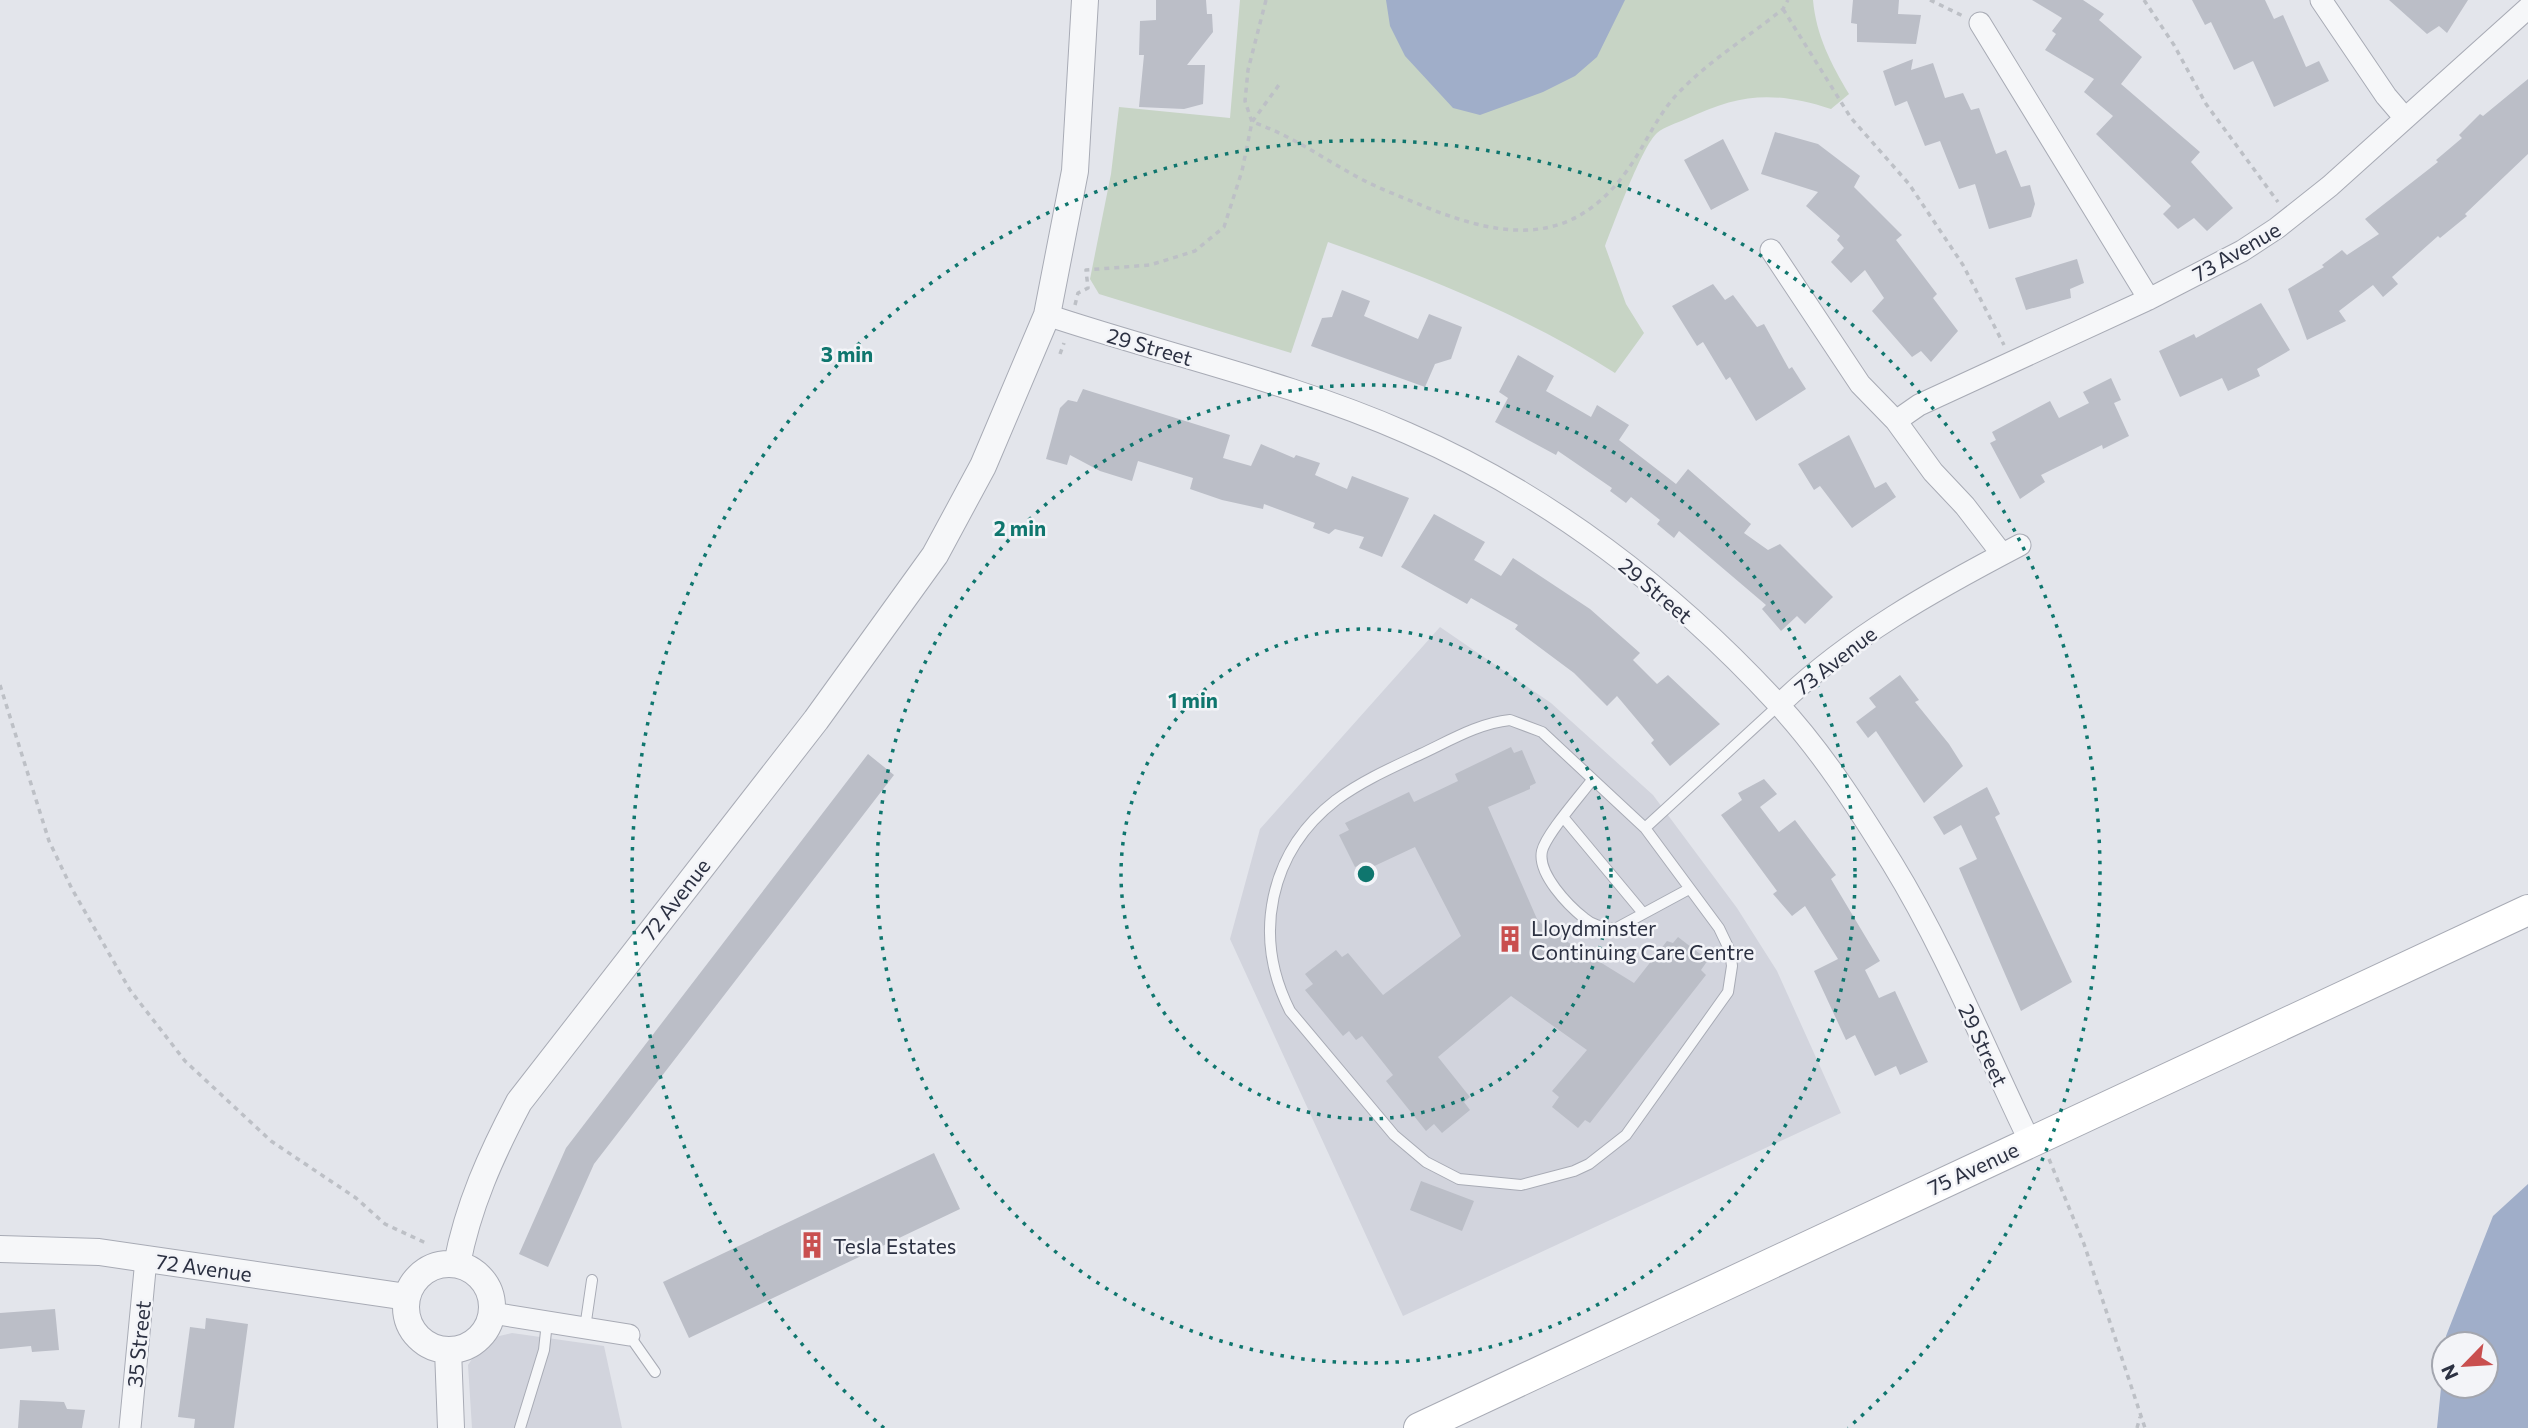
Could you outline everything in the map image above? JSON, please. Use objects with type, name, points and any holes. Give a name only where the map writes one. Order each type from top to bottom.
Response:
[{"type":"main road","name":"75 Avenue","points":[[1419,1428],[2528,910]]},
{"type":"street","points":[[1047,315],[1074,172],[1085,0]]},
{"type":"street","points":[[2321,0],[2386,96],[2404,117]]},
{"type":"street","name":"73 Avenue","points":[[1896,421],[1919,405],[2149,299],[2242,251],[2277,228],[2330,186],[2528,8]]},
{"type":"street","points":[[1980,23],[2149,299]]},
{"type":"street","name":"73 Avenue","points":[[1771,250],[1860,384],[1896,421],[1933,472],[2011,550],[1871,630],[1825,661],[1779,705]]},
{"type":"street","name":"72 Avenue","points":[[457,1264],[461,1241],[484,1168],[519,1102],[816,720],[935,555],[983,466],[1047,315]]},
{"type":"street","name":"29 Street","points":[[1047,315],[1293,388],[1409,433],[1521,490],[1616,556],[1715,640],[1779,705],[1844,788],[1894,865],[2035,1140]]},
{"type":"street","name":"72 Avenue","points":[[0,1249],[99,1252],[407,1297]]},
{"type":"street","name":"35 Street","points":[[130,1428],[146,1259]]},
{"type":"street","points":[[457,1264],[470,1268],[488,1287],[492,1313],[482,1336],[461,1349],[435,1348],[415,1334],[409,1322],[407,1297],[411,1285],[431,1267],[457,1264]]},
{"type":"street","points":[[492,1313],[629,1335]]},
{"type":"street","points":[[448,1350],[451,1428]]},
{"type":"lane","points":[[1645,828],[1779,705]]},
{"type":"lane","points":[[1510,720],[1542,732],[1592,780],[1645,828],[1719,928],[1730,951],[1732,980],[1719,1006],[1626,1135],[1589,1164],[1549,1180],[1506,1185],[1459,1179],[1426,1162],[1394,1135],[1303,1030],[1279,990],[1272,963],[1269,919],[1276,882],[1290,849],[1316,817],[1375,775],[1495,722],[1510,720]]},
{"type":"lane","points":[[1592,780],[1563,817],[1542,851],[1545,869],[1565,897],[1585,919],[1599,926],[1615,929],[1689,889]]},
{"type":"lane","points":[[1563,817],[1643,913]]},
{"type":"lane","points":[[584,1328],[592,1280]]},
{"type":"lane","points":[[520,1428],[544,1350],[547,1322]]},
{"type":"lane","points":[[629,1335],[654,1373]]},
{"type":"path","points":[[1252,122],[1245,101],[1247,80],[1266,0]]},
{"type":"path","points":[[1252,122],[1283,132],[1364,180],[1466,222],[1510,231],[1535,231],[1575,219],[1608,195],[1673,99],[1783,9],[1787,0]]},
{"type":"path","points":[[1930,0],[1941,7]]},
{"type":"path","points":[[2144,0],[2174,45],[2206,104],[2281,205]]},
{"type":"path","points":[[1783,9],[1851,118],[1909,184],[1963,265],[2005,345]]},
{"type":"path","points":[[1078,293],[1088,288],[1087,270],[1150,265],[1195,251],[1224,227],[1242,172],[1252,122],[1281,82]]},
{"type":"path","points":[[0,685],[49,841],[78,901],[130,990],[185,1061],[271,1141],[356,1198],[386,1224],[428,1244]]},
{"type":"path","points":[[2035,1140],[2084,1244],[2145,1428]]},
{"type":"path","points":[[2137,1428],[2141,1415]]},
{"type":"shaded area","points":[[1440,627],[1551,703],[1653,795],[1737,908],[1777,971],[1841,1113],[1403,1316],[1230,939],[1260,829]]},
{"type":"shaded area","points":[[512,1333],[604,1346],[622,1428],[472,1428],[468,1365],[480,1347],[495,1337]]},
{"type":"green space","points":[[1240,0],[1813,0],[1825,49],[1849,94],[1831,109],[1775,97],[1741,100],[1706,110],[1657,133],[1636,168],[1605,246],[1626,304],[1644,333],[1615,373],[1547,333],[1475,299],[1328,242],[1291,353],[1099,294],[1090,279],[1111,174],[1119,107],[1230,118]]},
{"type":"water","points":[[1386,0],[1625,0],[1597,57],[1575,76],[1543,92],[1480,115],[1453,108],[1405,56],[1390,26]]},
{"type":"water","points":[[2528,1184],[2528,1428],[2437,1428],[2440,1400],[2500,1400],[2500,1330],[2448,1330],[2493,1216]]},
{"type":"building","points":[[1156,0],[1206,0],[1207,14],[1212,14],[1213,32],[1187,65],[1205,65],[1203,104],[1184,109],[1139,107],[1144,55],[1139,55],[1140,21],[1156,20]]},
{"type":"building","points":[[1853,0],[1899,0],[1898,14],[1921,15],[1916,44],[1857,42],[1857,24],[1851,23]]},
{"type":"building","points":[[2032,0],[2083,0],[2104,14],[2099,20],[2142,57],[2121,84],[2200,152],[2191,162],[2233,208],[2207,231],[2194,218],[2178,229],[2163,214],[2171,206],[2096,134],[2113,116],[2084,92],[2094,79],[2045,50],[2056,34],[2052,31],[2062,18]]},
{"type":"building","points":[[2192,0],[2265,0],[2274,19],[2283,15],[2306,67],[2319,61],[2329,81],[2274,107],[2253,61],[2234,70],[2211,22],[2205,25]]},
{"type":"building","points":[[2389,0],[2468,0],[2447,33],[2439,26],[2427,34]]},
{"type":"building","points":[[1913,59],[1911,70],[1933,63],[1945,98],[1963,93],[1971,110],[1979,108],[1996,154],[2006,150],[2021,187],[2030,185],[2035,204],[2031,217],[1989,229],[1975,184],[1959,189],[1940,141],[1925,146],[1907,101],[1895,106],[1883,71]]},
{"type":"building","points":[[2528,79],[2528,154],[2465,214],[2467,216],[2440,238],[2438,236],[2392,277],[2398,284],[2383,297],[2373,285],[2339,311],[2346,321],[2307,340],[2288,289],[2324,267],[2322,265],[2342,250],[2347,255],[2379,234],[2365,219],[2438,162],[2436,160],[2462,138],[2459,135],[2480,114],[2483,116]]},
{"type":"building","points":[[1775,132],[1818,144],[1860,176],[1854,187],[1902,235],[1896,240],[1937,294],[1933,298],[1958,331],[1931,362],[1921,351],[1912,357],[1872,311],[1884,298],[1865,270],[1851,283],[1831,262],[1844,248],[1837,240],[1840,236],[1806,206],[1818,192],[1761,174]]},
{"type":"building","points":[[1723,139],[1749,190],[1711,210],[1684,160]]},
{"type":"building","points":[[2077,259],[2084,283],[2070,289],[2071,298],[2026,310],[2015,278]]},
{"type":"building","points":[[1713,284],[1725,300],[1733,295],[1757,327],[1764,324],[1789,369],[1792,367],[1806,389],[1756,421],[1730,377],[1726,380],[1703,342],[1697,346],[1672,306]]},
{"type":"building","points":[[1342,290],[1370,301],[1364,316],[1418,339],[1429,314],[1462,327],[1451,359],[1435,364],[1425,387],[1311,346],[1322,318],[1332,317]]},
{"type":"building","points":[[2261,303],[2290,350],[2257,369],[2260,376],[2228,391],[2222,378],[2180,397],[2159,351],[2194,334],[2196,338]]},
{"type":"building","points":[[1518,355],[1554,376],[1546,391],[1591,417],[1597,405],[1629,425],[1619,440],[1676,484],[1688,469],[1751,524],[1744,533],[1768,550],[1780,544],[1833,597],[1805,624],[1797,616],[1781,631],[1762,609],[1766,605],[1679,531],[1674,538],[1657,524],[1660,520],[1631,497],[1626,503],[1610,491],[1612,488],[1558,451],[1556,455],[1495,422],[1508,398],[1499,392]]},
{"type":"building","points":[[2111,378],[2121,400],[2114,403],[2129,436],[2103,449],[2102,445],[2041,475],[2045,482],[2020,499],[1990,443],[1996,440],[1992,432],[2050,401],[2059,418],[2089,403],[2083,392]]},
{"type":"building","points":[[1083,389],[1230,435],[1223,458],[1251,466],[1261,444],[1294,458],[1296,455],[1320,463],[1315,475],[1347,489],[1352,476],[1409,498],[1382,557],[1359,548],[1364,537],[1335,529],[1329,534],[1313,528],[1315,523],[1264,504],[1263,509],[1222,500],[1190,489],[1193,478],[1138,461],[1132,481],[1100,471],[1070,455],[1067,465],[1046,459],[1060,408],[1068,400],[1077,402]]},
{"type":"building","points":[[1849,435],[1875,488],[1886,482],[1896,497],[1852,528],[1820,486],[1814,490],[1798,464]]},
{"type":"building","points":[[1434,514],[1485,542],[1474,560],[1501,576],[1513,558],[1590,609],[1640,653],[1633,660],[1657,684],[1668,675],[1720,724],[1670,766],[1651,743],[1654,740],[1617,696],[1607,706],[1574,673],[1515,629],[1518,625],[1471,598],[1467,604],[1401,567]]},
{"type":"building","points":[[1900,675],[1919,700],[1915,702],[1963,766],[1924,803],[1876,731],[1868,738],[1856,722],[1876,707],[1869,698]]},
{"type":"building","name":"Lloydminster Continuing Care Centre","points":[[1511,747],[1514,753],[1522,750],[1536,783],[1530,786],[1530,789],[1488,807],[1537,919],[1548,930],[1634,983],[1667,941],[1673,943],[1678,937],[1708,960],[1701,970],[1706,975],[1590,1123],[1585,1120],[1578,1128],[1552,1107],[1559,1097],[1552,1091],[1587,1050],[1511,996],[1438,1057],[1470,1097],[1464,1102],[1470,1110],[1442,1133],[1434,1124],[1426,1131],[1386,1081],[1393,1075],[1362,1036],[1356,1040],[1349,1031],[1343,1036],[1305,990],[1313,984],[1305,974],[1336,950],[1342,957],[1348,953],[1383,995],[1461,936],[1415,847],[1368,869],[1365,863],[1355,867],[1339,835],[1349,830],[1345,823],[1409,792],[1414,802],[1458,781],[1455,774]]},
{"type":"building","points":[[868,754],[894,775],[594,1164],[548,1267],[519,1254],[566,1148]]},
{"type":"building","points":[[1764,779],[1777,794],[1760,807],[1779,832],[1795,820],[1836,875],[1831,879],[1880,961],[1865,970],[1879,998],[1895,991],[1928,1062],[1900,1075],[1896,1066],[1875,1076],[1855,1035],[1846,1040],[1814,971],[1838,959],[1805,906],[1792,916],[1773,894],[1777,891],[1721,815],[1742,800],[1738,793]]},
{"type":"building","points":[[1987,787],[2000,814],[1995,817],[2072,982],[2021,1011],[1959,868],[1977,859],[1961,825],[1944,835],[1933,817]]},
{"type":"building","name":"Tesla Estates","points":[[934,1153],[960,1209],[689,1338],[663,1282]]},
{"type":"building","points":[[1421,1181],[1474,1201],[1462,1231],[1410,1210]]},
{"type":"building","points":[[55,1309],[59,1350],[32,1352],[31,1346],[0,1349],[0,1313]]},
{"type":"building","points":[[206,1318],[248,1324],[234,1428],[194,1428],[195,1419],[178,1417],[190,1327],[205,1329]]},
{"type":"building","points":[[20,1400],[64,1402],[67,1409],[85,1410],[82,1428],[18,1428]]},
{"type":"place","name":"Lloydminster Continuing Care Centre","points":[[1510,939]]},
{"type":"place","name":"Tesla Estates","points":[[812,1245]]}]
